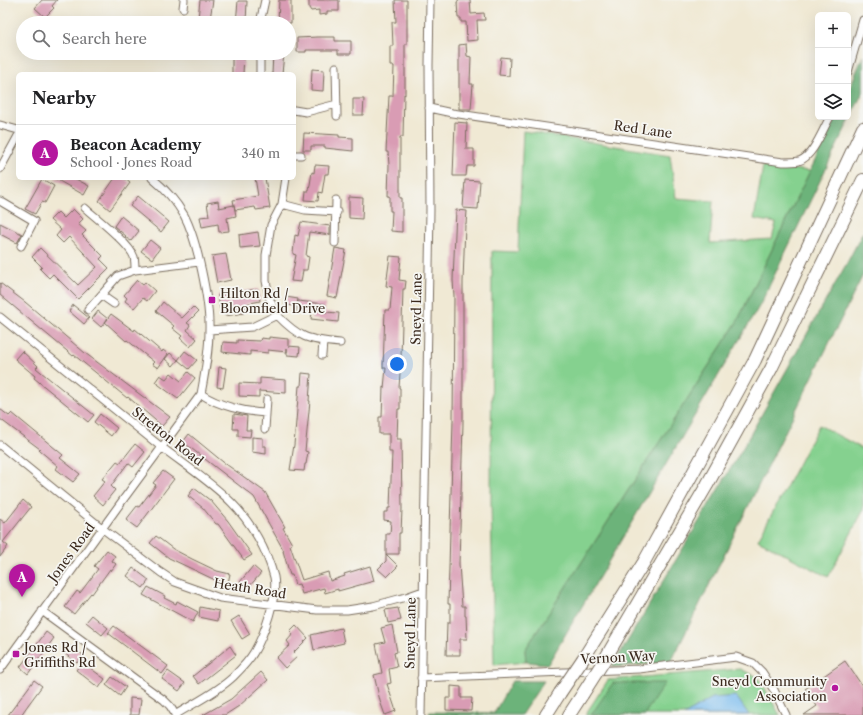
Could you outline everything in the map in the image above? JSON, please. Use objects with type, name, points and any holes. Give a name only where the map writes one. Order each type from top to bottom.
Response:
[{"type":"highway","points":[[546,715],[644,562],[755,360],[863,128]]},
{"type":"highway","points":[[569,715],[605,659],[700,498],[771,369],[863,180]]},
{"type":"street","points":[[262,16],[265,0]]},
{"type":"street","name":"Sneyd Lane","points":[[421,715],[430,210],[430,0]]},
{"type":"street","points":[[851,62],[863,20]]},
{"type":"street","points":[[260,60],[260,72]]},
{"type":"street","points":[[336,67],[337,116]]},
{"type":"street","points":[[296,110],[306,112],[337,104]]},
{"type":"street","name":"Red Lane","points":[[429,108],[452,113],[783,162],[801,161],[815,148],[828,120]]},
{"type":"street","points":[[0,125],[16,129]]},
{"type":"street","points":[[0,169],[16,140]]},
{"type":"street","points":[[154,180],[161,186],[183,214],[192,234],[199,262],[206,299],[209,330],[205,373],[201,394],[209,399],[226,405],[254,413],[266,413]]},
{"type":"street","points":[[286,180],[282,204],[272,225],[266,255],[266,281],[270,300],[277,315],[295,332],[313,340],[340,344]]},
{"type":"street","points":[[334,243],[337,212],[336,200]]},
{"type":"street","points":[[0,201],[34,221],[21,246]]},
{"type":"street","points":[[282,204],[305,210],[337,212]]},
{"type":"street","points":[[85,208],[128,247],[134,257],[135,270]]},
{"type":"street","points":[[88,310],[118,276],[125,272],[199,262]]},
{"type":"street","points":[[101,295],[114,304]]},
{"type":"street","points":[[209,330],[252,327],[277,315]]},
{"type":"street","name":"Stretton Road","points":[[0,317],[208,482],[232,503],[254,531],[264,550],[274,577],[274,584],[272,604],[261,639],[254,654],[240,671],[222,686],[184,712],[175,715]]},
{"type":"street","points":[[322,355],[323,342]]},
{"type":"street","name":"Jones Road","points":[[0,670],[201,394]]},
{"type":"street","points":[[265,429],[267,399]]},
{"type":"street","name":"Heath Road","points":[[0,445],[103,529],[160,572],[175,582],[220,598],[317,610],[347,610],[373,606],[423,592]]},
{"type":"street","points":[[42,611],[164,700],[170,706],[175,715]]},
{"type":"street","name":"Vernon Way","points":[[421,678],[639,669],[736,657],[753,663],[762,672],[774,690],[786,715]]},
{"type":"green space","points":[[863,56],[863,92],[851,117],[851,85]]},
{"type":"green space","points":[[835,120],[849,120],[760,305],[548,664],[526,662],[525,650],[737,322]]},
{"type":"green space","points":[[523,131],[670,155],[676,198],[713,201],[710,243],[772,239],[776,223],[754,219],[763,166],[810,171],[737,322],[525,650],[526,662],[494,665],[491,501],[492,251],[518,252]]},
{"type":"green space","points":[[863,232],[863,275],[671,662],[612,667],[741,451]]},
{"type":"green space","points":[[819,425],[863,449],[863,511],[828,577],[758,540]]},
{"type":"green space","points":[[740,669],[758,677],[780,715],[585,715],[608,680]]},
{"type":"green space","points":[[512,681],[544,681],[521,715],[430,715],[429,712],[494,713]]},
{"type":"green space","points":[[613,683],[665,683],[644,715],[591,715]]},
{"type":"water","points":[[736,696],[749,715],[684,715],[712,698]]},
{"type":"building","points":[[42,0],[57,0],[52,6],[54,8],[46,16],[44,16],[35,8]]},
{"type":"building","points":[[200,0],[213,0],[210,16],[198,16]]},
{"type":"building","points":[[279,0],[291,0],[291,16],[278,16]]},
{"type":"building","points":[[309,0],[339,0],[339,11],[327,11],[327,14],[319,15],[319,10],[311,11],[309,8]]},
{"type":"building","points":[[395,0],[407,0],[407,44],[405,44],[403,137],[400,137],[400,198],[402,198],[402,232],[391,231],[392,211],[390,211],[390,196],[388,196],[389,165],[388,152],[386,152],[389,96],[393,96],[394,66],[390,66],[390,46],[393,46],[392,22],[396,22]]},
{"type":"building","points":[[458,0],[470,0],[471,14],[484,13],[485,20],[477,20],[478,40],[467,41],[466,22],[461,22],[461,18],[458,18]]},
{"type":"building","points":[[238,1],[247,1],[246,16],[237,16]]},
{"type":"building","points":[[335,37],[335,41],[351,41],[351,54],[338,54],[338,50],[306,50],[306,52],[297,52],[297,38]]},
{"type":"building","points":[[466,44],[467,56],[471,57],[470,84],[473,84],[471,109],[459,109],[459,45]]},
{"type":"building","points":[[501,57],[510,58],[509,76],[499,75]]},
{"type":"building","points":[[232,60],[244,60],[243,72],[232,72]]},
{"type":"building","points":[[273,60],[283,60],[282,72],[272,72]]},
{"type":"building","points":[[312,69],[324,70],[323,91],[311,90]]},
{"type":"building","points":[[353,99],[364,99],[363,115],[353,115]]},
{"type":"building","points":[[455,122],[467,123],[466,149],[474,149],[474,166],[467,166],[466,176],[453,176]]},
{"type":"building","points":[[304,133],[339,135],[339,137],[353,138],[353,151],[325,148],[325,146],[311,146],[311,150],[303,150]]},
{"type":"building","points":[[315,165],[329,166],[328,174],[325,174],[322,193],[319,192],[318,201],[305,200],[306,191],[309,191],[312,172],[314,173]]},
{"type":"building","points":[[41,180],[54,186],[45,203],[42,202],[35,214],[25,209]]},
{"type":"building","points":[[58,180],[78,180],[89,186],[84,195]]},
{"type":"building","points":[[114,180],[126,180],[130,183],[110,210],[99,201]]},
{"type":"building","points":[[255,180],[265,180],[270,208],[256,210],[255,207],[235,210],[233,200],[258,196]]},
{"type":"building","points":[[465,180],[480,181],[478,209],[463,208]]},
{"type":"building","points":[[138,196],[169,222],[161,232],[130,206]]},
{"type":"building","points":[[349,197],[363,198],[362,219],[349,218]]},
{"type":"building","points":[[218,201],[219,208],[234,205],[236,216],[227,218],[229,231],[219,232],[218,224],[202,227],[200,217],[209,216],[207,203]]},
{"type":"building","points":[[73,209],[83,219],[78,224],[86,231],[82,235],[103,256],[100,259],[109,268],[78,299],[53,274],[49,278],[40,269],[42,267],[32,257],[40,248],[78,285],[97,267],[69,237],[63,243],[56,236],[61,230],[50,220],[58,212],[64,218]]},
{"type":"building","points":[[456,210],[467,211],[465,224],[463,282],[463,423],[459,564],[462,606],[465,606],[467,639],[460,639],[460,655],[446,655],[447,623],[450,623],[450,604],[448,604],[453,421],[453,280]]},
{"type":"building","points":[[121,216],[139,231],[131,241],[114,226]]},
{"type":"building","points":[[301,222],[330,226],[330,235],[309,232],[306,256],[309,257],[307,270],[303,270],[301,282],[291,281],[296,255],[293,254],[295,235],[298,236]]},
{"type":"building","points":[[0,223],[22,234],[17,243],[0,234]]},
{"type":"building","points":[[258,232],[260,246],[240,248],[239,235]]},
{"type":"building","points":[[150,240],[160,248],[152,259],[141,251]]},
{"type":"building","points":[[335,248],[346,250],[337,298],[327,296]]},
{"type":"building","points":[[226,254],[231,280],[217,283],[212,256]]},
{"type":"building","points":[[390,256],[401,257],[399,280],[406,281],[405,289],[403,289],[399,388],[400,409],[398,409],[397,439],[401,439],[402,509],[401,533],[399,533],[399,554],[386,554],[386,534],[390,534],[391,521],[384,520],[384,512],[388,512],[388,508],[390,508],[392,452],[389,452],[389,434],[379,434],[379,417],[382,417],[383,387],[384,388],[386,368],[383,368],[385,310],[390,310],[392,287],[386,286]]},
{"type":"building","points":[[137,280],[143,285],[145,282],[155,291],[147,301],[143,298],[134,308],[125,301],[127,298],[124,295]]},
{"type":"building","points":[[0,283],[25,302],[85,353],[170,417],[162,426],[128,397],[127,398],[74,355],[73,356],[0,295]]},
{"type":"building","points":[[258,289],[260,301],[246,304],[247,307],[243,307],[244,313],[225,316],[224,308],[220,309],[218,295]]},
{"type":"building","points":[[286,297],[298,299],[297,304],[298,301],[325,304],[325,312],[339,313],[338,322],[311,319],[312,313],[296,312],[297,306],[285,305]]},
{"type":"building","points":[[163,302],[182,318],[193,307],[198,312],[187,323],[190,325],[187,330],[197,339],[190,347],[180,338],[182,336],[172,328],[174,326],[156,311]]},
{"type":"building","points":[[73,305],[89,318],[84,324],[69,311]]},
{"type":"building","points":[[98,311],[108,319],[101,327],[92,319]]},
{"type":"building","points":[[111,314],[134,331],[135,329],[162,352],[163,350],[168,354],[158,368],[152,364],[154,362],[127,340],[126,341],[105,322]]},
{"type":"building","points":[[269,337],[288,339],[288,346],[300,347],[299,356],[287,355],[287,352],[268,350],[268,353],[250,351],[250,355],[222,352],[223,342],[237,343],[237,340],[260,341],[261,338],[269,339]]},
{"type":"building","points":[[22,351],[38,366],[36,368],[94,415],[88,422],[34,378],[35,376],[15,359]]},
{"type":"building","points":[[185,351],[197,360],[189,369],[178,360]]},
{"type":"building","points":[[170,353],[178,360],[173,366],[165,359]]},
{"type":"building","points":[[219,367],[226,368],[223,388],[217,387]]},
{"type":"building","points":[[188,372],[195,378],[178,399],[155,382],[160,375],[166,379],[171,373],[181,381]]},
{"type":"building","points":[[302,373],[311,374],[305,451],[308,452],[304,471],[290,470],[294,445],[299,386],[301,386]]},
{"type":"building","points":[[260,378],[286,380],[286,393],[259,391],[259,397],[239,396],[239,383],[260,384]]},
{"type":"building","points":[[0,409],[9,416],[12,413],[63,455],[60,458],[80,474],[73,482],[56,469],[58,466],[39,450],[40,449],[0,419]]},
{"type":"building","points":[[100,414],[117,428],[111,436],[94,422]]},
{"type":"building","points":[[234,414],[247,416],[246,430],[251,430],[250,437],[238,436],[238,429],[233,429]]},
{"type":"building","points":[[189,434],[223,462],[265,492],[285,527],[283,528],[292,544],[290,545],[302,580],[328,572],[330,581],[345,576],[344,574],[370,566],[374,581],[338,591],[338,589],[325,593],[324,588],[302,594],[299,584],[295,585],[292,575],[290,575],[284,551],[254,497],[183,442]]},
{"type":"building","points":[[252,437],[263,438],[263,446],[266,446],[266,454],[252,452]]},
{"type":"building","points":[[135,444],[145,452],[133,467],[128,463],[111,486],[115,490],[103,505],[93,496],[105,481],[102,479],[117,461],[120,463]]},
{"type":"building","points":[[163,471],[174,479],[137,528],[126,520],[137,506],[139,507],[156,485],[153,483]]},
{"type":"building","points":[[194,488],[211,501],[228,521],[252,555],[244,560],[218,524],[216,524],[203,508],[188,496]]},
{"type":"building","points":[[23,500],[31,507],[3,542],[8,546],[0,557],[0,519],[5,523]]},
{"type":"building","points":[[156,536],[173,549],[192,559],[217,571],[230,574],[228,583],[213,579],[169,558],[150,543]]},
{"type":"building","points":[[107,550],[115,556],[112,561],[116,564],[111,571],[110,569],[92,594],[91,593],[74,614],[65,607],[77,591],[80,593],[98,569],[94,566]]},
{"type":"building","points":[[386,554],[398,566],[387,577],[378,569],[386,561]]},
{"type":"building","points":[[253,566],[261,573],[248,588],[240,582]]},
{"type":"building","points":[[133,568],[149,580],[143,588],[127,576]]},
{"type":"building","points":[[148,587],[176,604],[177,601],[198,612],[193,622],[143,595]]},
{"type":"building","points":[[200,607],[219,611],[218,621],[199,617]]},
{"type":"building","points":[[398,608],[401,620],[388,623],[385,610]]},
{"type":"building","points":[[92,615],[108,628],[102,635],[86,622]]},
{"type":"building","points":[[239,616],[250,634],[242,639],[231,621]]},
{"type":"building","points":[[296,625],[308,638],[294,652],[298,656],[285,668],[276,658],[290,645],[287,641],[293,634],[290,631]]},
{"type":"building","points":[[392,625],[397,652],[394,653],[397,667],[389,669],[391,683],[387,684],[396,711],[385,715],[374,675],[382,673],[376,644],[385,642],[381,628]]},
{"type":"building","points":[[114,626],[168,666],[162,674],[108,633]]},
{"type":"building","points":[[341,628],[344,643],[314,650],[311,635]]},
{"type":"building","points":[[46,632],[54,638],[28,674],[20,667]]},
{"type":"building","points":[[69,645],[83,655],[77,663],[64,653]]},
{"type":"building","points":[[230,646],[236,655],[199,684],[193,676]]},
{"type":"building","name":"Sneyd Community Association","points":[[845,661],[863,687],[863,715],[804,715],[817,706],[805,689]]},
{"type":"building","points":[[82,662],[105,679],[99,688],[76,670]]},
{"type":"building","points":[[168,671],[185,683],[179,691],[162,679]]},
{"type":"building","points":[[261,672],[268,680],[239,706],[225,715],[203,715],[231,699]]},
{"type":"building","points":[[112,677],[126,687],[120,696],[106,685]]},
{"type":"building","points":[[34,680],[42,686],[21,715],[8,715]]},
{"type":"building","points":[[451,686],[461,687],[461,698],[472,698],[471,711],[446,710],[446,698],[451,698]]},
{"type":"building","points":[[130,698],[141,699],[139,715],[130,715]]},
{"type":"place","name":"Hilton Rd / Bloomfield Drive","points":[[212,300]]},
{"type":"place","name":"Beacon Academy","points":[[22,597]]},
{"type":"place","name":"Jones Rd / Griffiths Rd","points":[[16,654]]},
{"type":"place","name":"Sneyd Community Association","points":[[835,688]]}]
